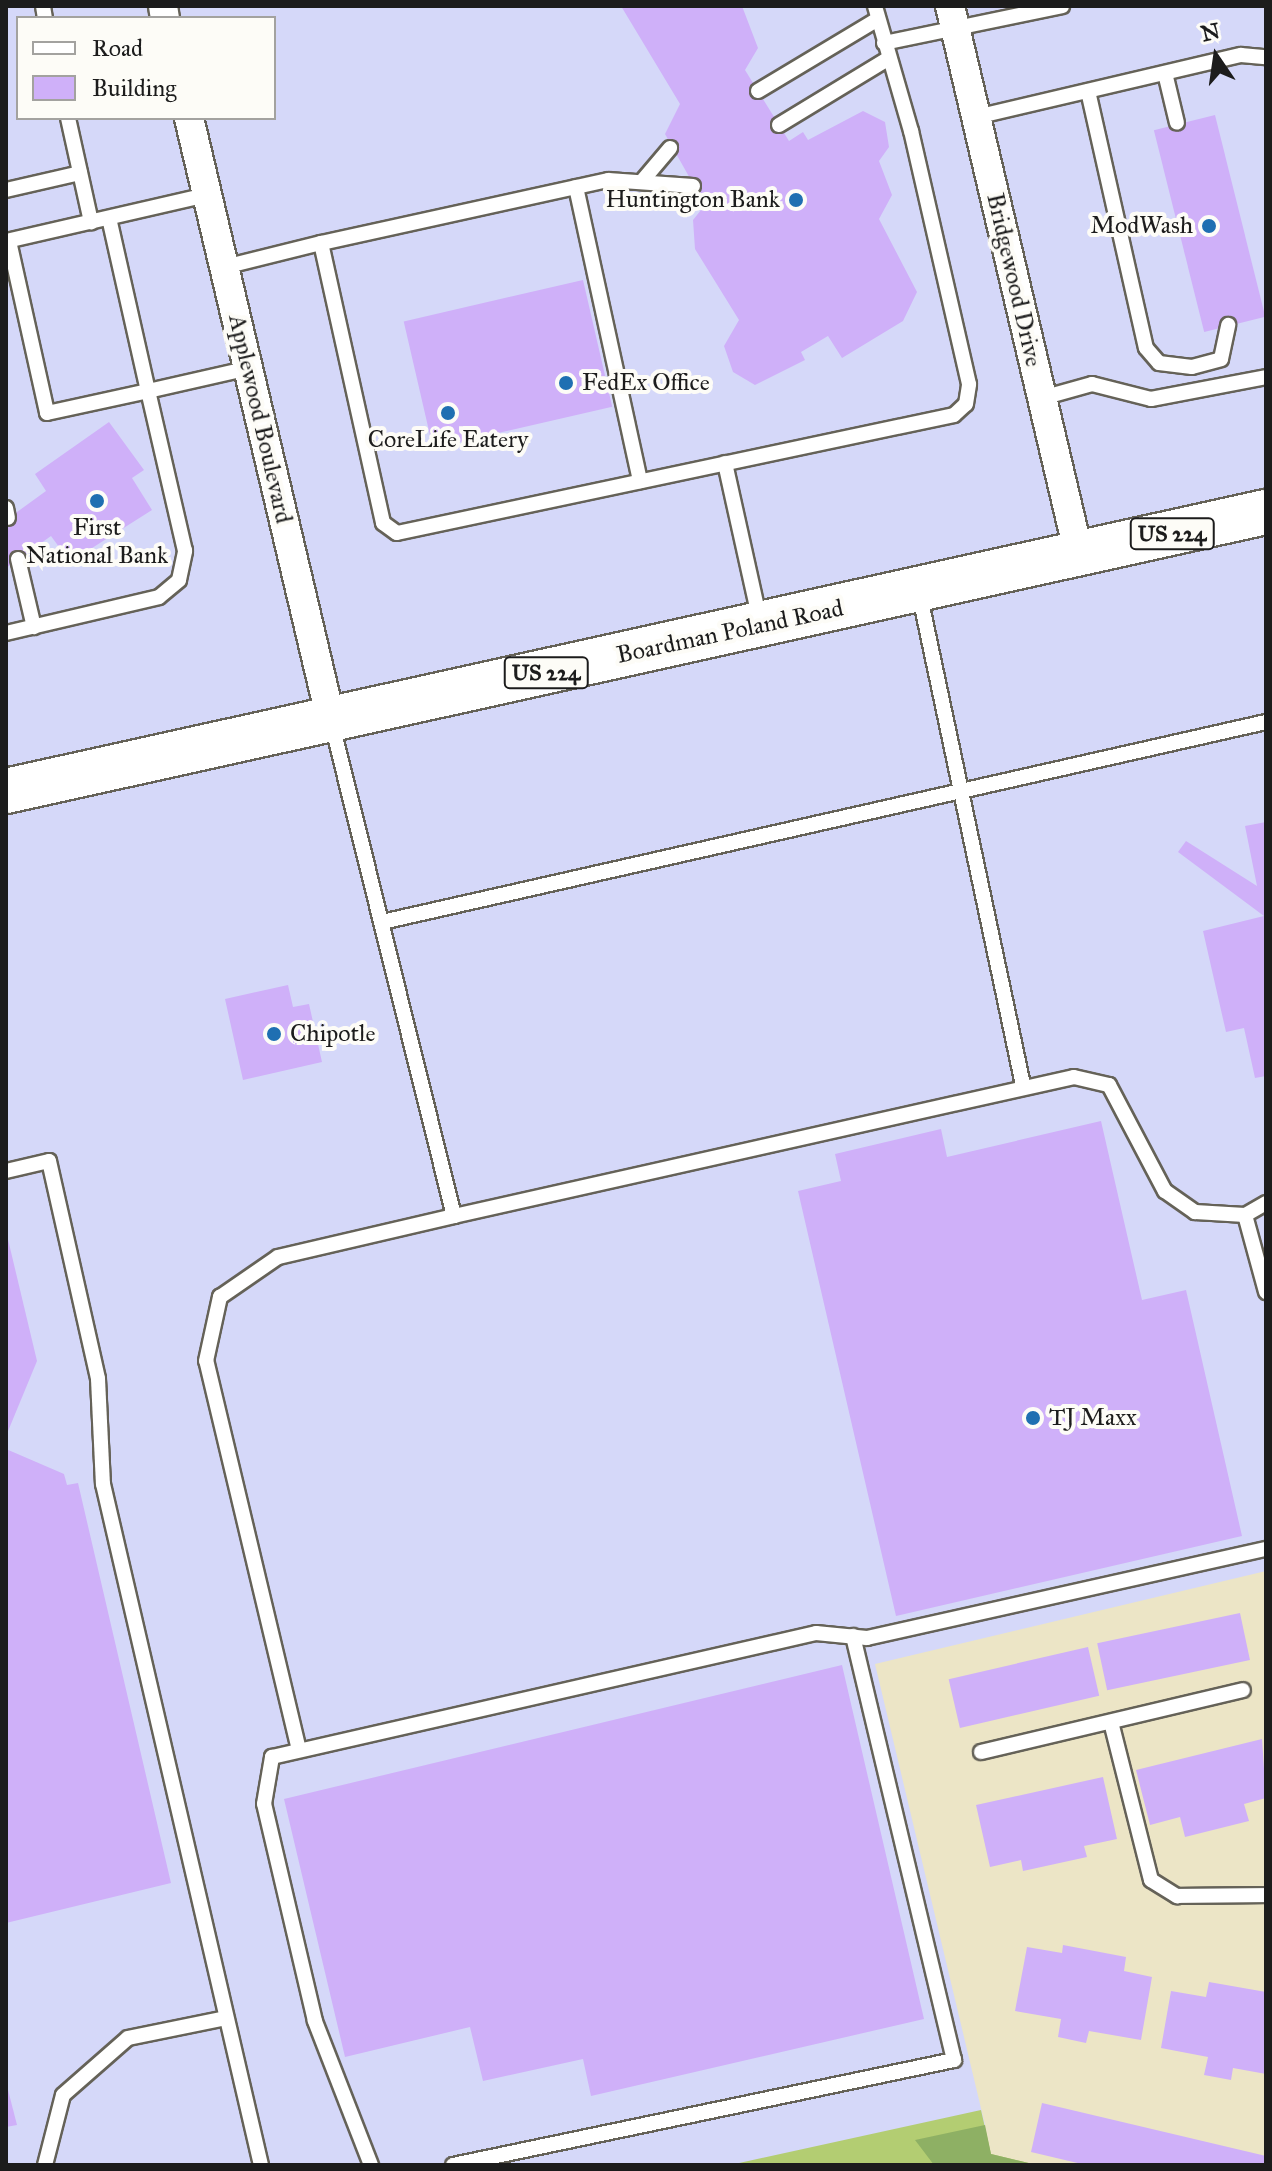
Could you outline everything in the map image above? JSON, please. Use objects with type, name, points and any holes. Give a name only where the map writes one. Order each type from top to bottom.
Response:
[{"type":"main road","name":"Boardman Poland Road","points":[[6,791],[1266,512]]},
{"type":"street","name":"Bridgewood Drive","points":[[952,18],[1079,555]]},
{"type":"street","name":"Applewood Boulevard","points":[[189,120],[331,720]]},
{"type":"lane","points":[[779,125],[886,50],[952,18],[1062,6]]},
{"type":"lane","points":[[321,243],[383,523],[397,533],[954,415],[966,404],[969,384],[877,13],[758,91]]},
{"type":"lane","points":[[976,117],[1165,73],[1266,57]]},
{"type":"lane","points":[[1165,73],[1177,123]]},
{"type":"lane","points":[[1088,91],[1146,348],[1159,363],[1192,367],[1221,359],[1228,325]]},
{"type":"lane","points":[[68,120],[91,222]]},
{"type":"lane","points":[[643,180],[670,148]]},
{"type":"lane","points":[[6,190],[80,173]]},
{"type":"lane","points":[[224,267],[576,187],[643,180],[693,186]]},
{"type":"lane","points":[[576,187],[640,481]]},
{"type":"lane","points":[[207,195],[8,241],[47,413],[249,368]]},
{"type":"lane","points":[[6,633],[159,597],[179,580],[185,551],[109,218]]},
{"type":"lane","points":[[1042,398],[1092,384],[1151,399],[1266,377]]},
{"type":"lane","points":[[725,463],[761,625]]},
{"type":"lane","points":[[18,559],[34,627]]},
{"type":"lane","points":[[919,590],[1023,1085]]},
{"type":"lane","points":[[331,720],[454,1216]]},
{"type":"lane","points":[[382,922],[1266,722]]},
{"type":"lane","points":[[299,1750],[206,1361],[220,1297],[278,1257],[1023,1085],[1074,1077],[1109,1085],[1165,1191],[1195,1212],[1245,1215],[1266,1203]]},
{"type":"lane","points":[[6,1171],[49,1161],[98,1379],[103,1484],[261,2165]]},
{"type":"lane","points":[[1245,1215],[1266,1292]]},
{"type":"lane","points":[[371,2165],[325,2061],[264,1804],[272,1757],[816,1633],[853,1636],[1266,1549]]},
{"type":"lane","points":[[453,2165],[954,2060],[853,1636]]},
{"type":"lane","points":[[981,1752],[1243,1690]]},
{"type":"lane","points":[[1111,1722],[1151,1880],[1177,1896],[1266,1895]]},
{"type":"lane","points":[[45,2165],[63,2095],[128,2038],[226,2018]]},
{"type":"shaded area","points":[[6,6],[1266,6],[1266,1571],[875,1664],[985,2125],[805,2165],[6,2165]]},
{"type":"green space","points":[[981,2110],[991,2154],[1037,2165],[730,2165]]},
{"type":"green space","points":[[985,2125],[991,2154],[1037,2165],[934,2165],[915,2140]]},
{"type":"building","name":"Huntington Bank","points":[[621,6],[742,6],[758,48],[745,70],[789,141],[803,132],[808,140],[863,111],[885,122],[889,147],[879,161],[892,195],[879,219],[917,292],[903,321],[842,358],[828,336],[801,352],[805,360],[755,385],[733,372],[724,346],[739,320],[695,249],[693,220],[705,205],[665,134],[680,104]]},
{"type":"building","name":"ModWash","points":[[1215,115],[1265,317],[1204,332],[1154,130]]},
{"type":"building","points":[[583,280],[612,407],[433,448],[404,321]]},
{"type":"building","name":"First National Bank","points":[[109,422],[144,470],[132,478],[152,510],[70,562],[51,536],[6,568],[6,520],[46,491],[35,474]]},
{"type":"building","points":[[1266,822],[1266,1076],[1255,1078],[1244,1028],[1226,1032],[1203,931],[1264,916],[1178,852],[1186,841],[1257,886],[1245,826]]},
{"type":"building","name":"Chipotle","points":[[288,985],[293,1007],[309,1004],[322,1062],[243,1080],[225,999]]},
{"type":"building","name":"TJ Maxx","points":[[1101,1121],[1142,1300],[1186,1290],[1242,1536],[896,1616],[798,1191],[841,1181],[835,1154],[941,1129],[947,1157]]},
{"type":"building","points":[[6,1231],[37,1361],[6,1436]]},
{"type":"building","points":[[6,1449],[64,1474],[67,1485],[78,1483],[171,1883],[6,1923]]},
{"type":"building","points":[[1240,1613],[1250,1660],[1107,1690],[1097,1643]]},
{"type":"building","points":[[1088,1647],[1099,1696],[960,1728],[949,1679]]},
{"type":"building","points":[[842,1665],[924,2019],[591,2096],[583,2059],[483,2081],[470,2027],[345,2057],[284,1799]]},
{"type":"building","points":[[1262,1739],[1266,1798],[1244,1804],[1249,1821],[1185,1837],[1180,1817],[1150,1825],[1136,1770]]},
{"type":"building","points":[[1103,1777],[1117,1839],[1084,1846],[1087,1857],[1023,1871],[1021,1860],[990,1867],[976,1805]]},
{"type":"building","points":[[1063,1945],[1126,1957],[1124,1971],[1152,1977],[1141,2040],[1089,2031],[1086,2043],[1058,2037],[1061,2019],[1015,2011],[1027,1947],[1062,1953]]},
{"type":"building","points":[[1209,1982],[1266,1992],[1266,2074],[1233,2068],[1231,2080],[1204,2075],[1208,2057],[1161,2048],[1171,1991],[1206,1997]]},
{"type":"building","points":[[6,2082],[17,2125],[6,2127]]},
{"type":"building","points":[[1042,2103],[1266,2156],[1266,2165],[1086,2165],[1031,2152]]},
{"type":"place","name":"Huntington Bank","points":[[796,200]]},
{"type":"place","name":"ModWash","points":[[1209,226]]},
{"type":"place","name":"FedEx Office","points":[[566,383]]},
{"type":"place","name":"CoreLife Eatery","points":[[448,413]]},
{"type":"place","name":"First National Bank","points":[[97,501]]},
{"type":"place","name":"Chipotle","points":[[274,1034]]},
{"type":"place","name":"TJ Maxx","points":[[1033,1418]]}]
